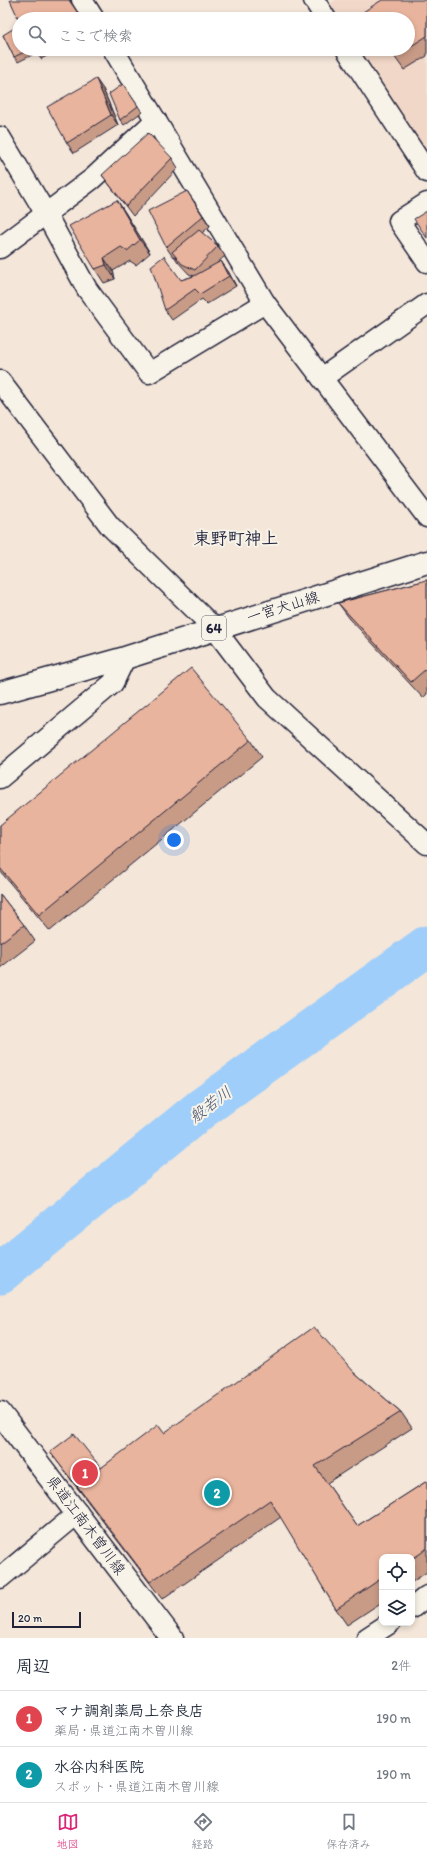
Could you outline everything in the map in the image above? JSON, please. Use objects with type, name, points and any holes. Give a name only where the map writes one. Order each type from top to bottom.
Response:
[{"type":"main road","name":"一宮犬山線","points":[[0,693],[125,658],[214,628],[427,562]]},
{"type":"main road","name":"県道江南木曽川線","points":[[0,1413],[78,1513],[172,1638]]},
{"type":"street","points":[[82,0],[90,12]]},
{"type":"street","points":[[314,0],[322,12]]},
{"type":"street","points":[[117,56],[266,303],[427,517]]},
{"type":"street","points":[[351,56],[427,172]]},
{"type":"street","points":[[0,248],[92,179],[156,120]]},
{"type":"street","points":[[0,137],[46,214],[87,289],[149,373],[266,303]]},
{"type":"street","points":[[427,203],[399,221],[427,262]]},
{"type":"street","points":[[322,378],[427,304]]},
{"type":"street","points":[[0,381],[110,526],[214,628],[267,698],[427,844]]},
{"type":"street","points":[[0,778],[114,683],[125,658]]},
{"type":"street","points":[[0,1578],[78,1513]]},
{"type":"street","points":[[415,1606],[427,1596]]},
{"type":"street","points":[[367,1638],[385,1626]]},
{"type":"shaded area","points":[[336,0],[427,0],[427,165],[358,56],[415,56],[415,12],[331,12],[327,6]]},
{"type":"building","points":[[10,0],[69,0],[77,12],[15,12]]},
{"type":"building","points":[[382,0],[427,0],[427,36],[415,44],[415,12],[363,12]]},
{"type":"building","points":[[12,29],[12,53],[3,35]]},
{"type":"building","points":[[96,79],[111,115],[67,143],[47,107]]},
{"type":"building","points":[[123,84],[138,106],[120,120],[109,94]]},
{"type":"building","points":[[148,133],[172,158],[126,206],[102,175]]},
{"type":"building","points":[[187,191],[203,216],[166,247],[148,211]]},
{"type":"building","points":[[117,200],[140,240],[127,251],[121,247],[104,258],[106,265],[95,269],[69,226]]},
{"type":"building","points":[[427,211],[427,238],[414,219]]},
{"type":"building","points":[[199,230],[218,246],[195,270],[182,264],[172,252]]},
{"type":"building","points":[[164,256],[181,280],[194,276],[221,261],[229,276],[200,294],[195,289],[165,310],[151,266]]},
{"type":"building","points":[[427,580],[427,668],[411,682],[338,603]]},
{"type":"building","points":[[191,668],[251,740],[39,915],[0,868],[0,825]]},
{"type":"building","points":[[0,894],[24,925],[0,943]]},
{"type":"building","points":[[314,1327],[354,1372],[401,1412],[315,1466],[357,1526],[427,1481],[427,1548],[415,1557],[415,1554],[379,1554],[379,1580],[336,1609],[270,1500],[150,1582],[77,1486],[158,1425],[164,1433]]},
{"type":"building","points":[[74,1434],[101,1468],[77,1486],[81,1492],[50,1452]]},
{"type":"waterway","name":"般若川","points":[[0,1273],[201,1109],[427,946]]},
{"type":"place","name":"マナ調剤薬局上奈良店","points":[[85,1473]]},
{"type":"place","name":"水谷内科医院","points":[[217,1493]]},
{"type":"district","name":"東野町神上","points":[[236,538]]}]
